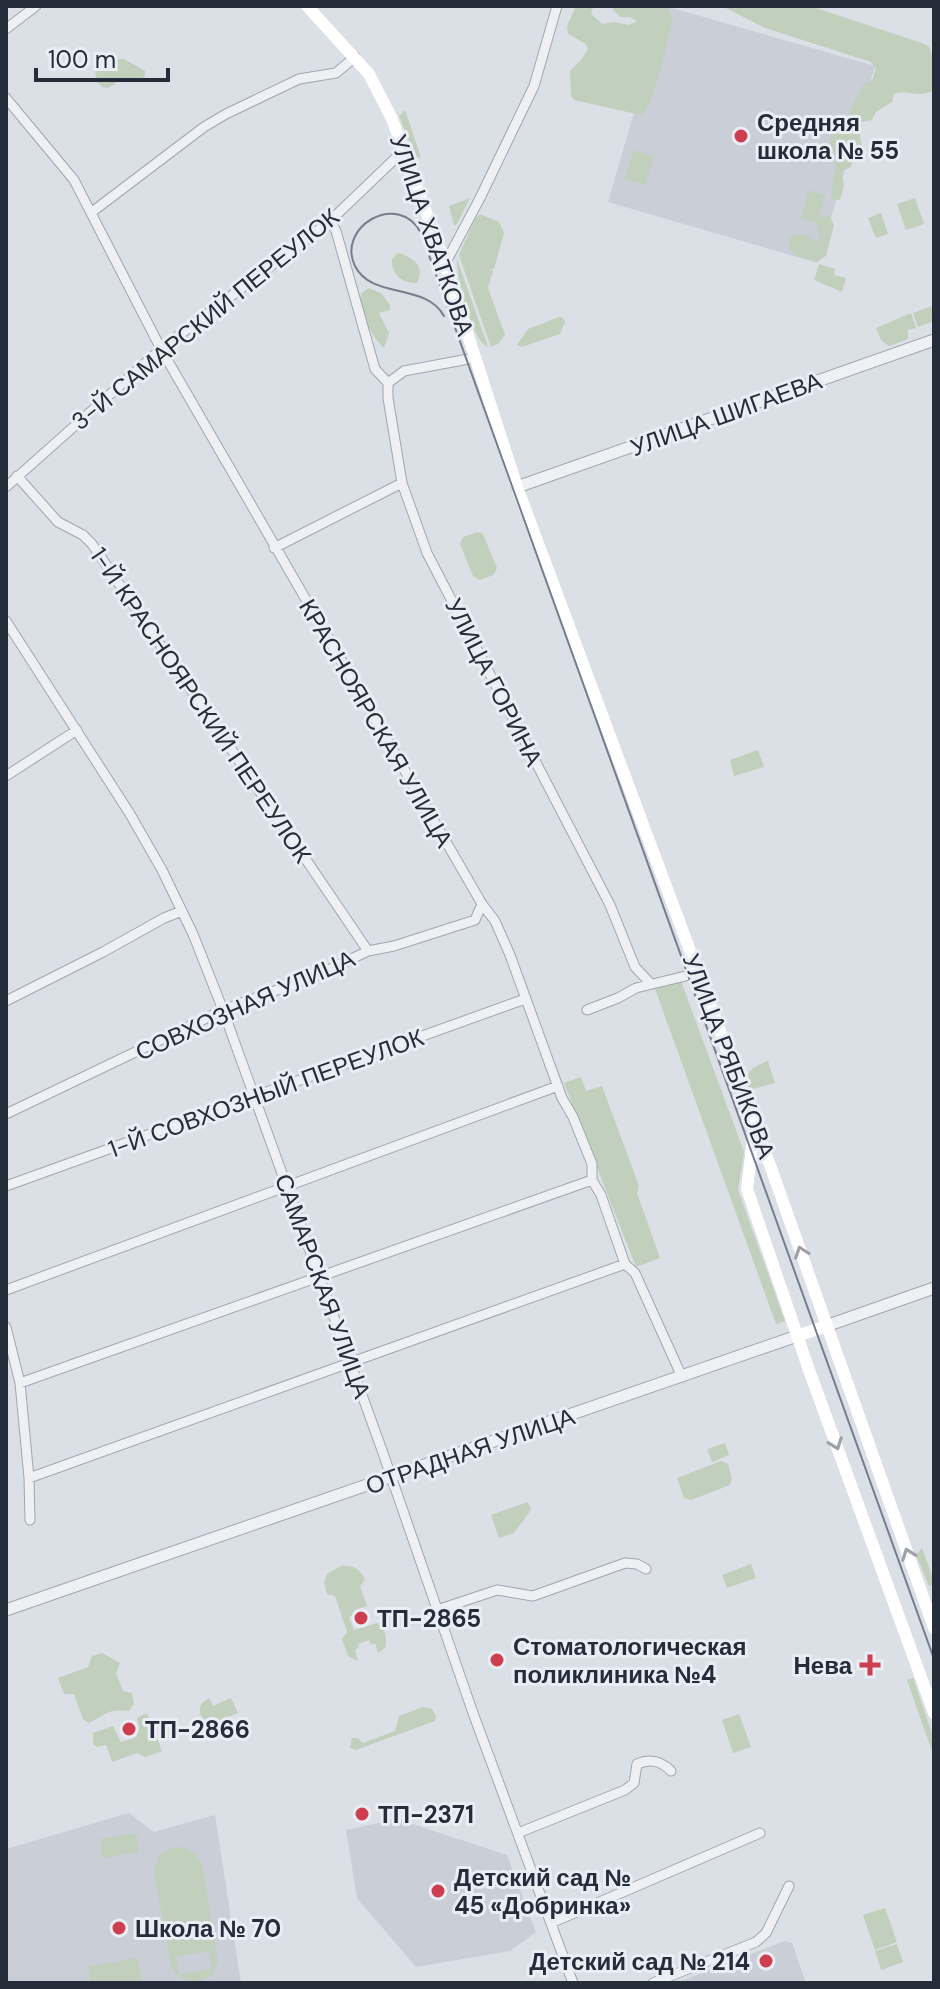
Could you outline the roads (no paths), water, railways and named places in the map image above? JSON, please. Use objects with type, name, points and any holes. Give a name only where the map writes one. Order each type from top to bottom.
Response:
[{"type":"main road","name":"УЛИЦА ХВАТКОВА","points":[[307,6],[355,57],[381,95],[445,264],[517,487]]},
{"type":"main road","name":"УЛИЦА РЯБИКОВА","points":[[517,487],[754,1124],[934,1628]]},
{"type":"main road","name":"УЛИЦА РЯБИКОВА","points":[[754,1124],[747,1189],[934,1713]]},
{"type":"main road","name":"ОТРАДНАЯ УЛИЦА","points":[[797,1336],[826,1326]]},
{"type":"street","points":[[6,29],[36,6]]},
{"type":"street","points":[[445,264],[534,86],[557,6]]},
{"type":"street","points":[[92,212],[204,127],[226,114],[299,79],[336,73],[355,57]]},
{"type":"street","name":"КРАСНОЯРСКАЯ УЛИЦА","points":[[6,98],[66,167],[161,349],[274,548],[497,926],[558,1086],[592,1164],[592,1180],[601,1195],[625,1264],[635,1273],[682,1377]]},
{"type":"street","name":"3-Й САМАРСКИЙ ПЕРЕУЛОК","points":[[6,487],[161,349],[330,221],[403,151]]},
{"type":"street","points":[[330,221],[336,231],[375,369],[388,383],[404,371],[474,358]]},
{"type":"street","name":"УЛИЦА ШИГАЕВА","points":[[517,487],[934,340]]},
{"type":"street","name":"УЛИЦА ГОРИНА","points":[[388,383],[402,483],[427,553],[610,905],[635,967],[650,983]]},
{"type":"street","name":"1-Й КРАСНОЯРСКИЙ ПЕРЕУЛОК","points":[[17,476],[58,522],[83,535],[92,544],[368,951]]},
{"type":"street","points":[[274,548],[402,483]]},
{"type":"street","name":"САМАРСКАЯ УЛИЦА","points":[[6,621],[143,836],[182,911],[223,1010],[573,1983]]},
{"type":"street","points":[[6,776],[77,730]]},
{"type":"street","points":[[482,904],[475,920],[497,926]]},
{"type":"street","points":[[6,1001],[182,911]]},
{"type":"street","name":"СОВХОЗНАЯ УЛИЦА","points":[[6,1114],[223,1010],[320,974],[368,951],[394,946],[475,920]]},
{"type":"street","points":[[587,1010],[650,983],[698,973]]},
{"type":"street","name":"1-Й СОВХОЗНЫЙ ПЕРЕУЛОК","points":[[6,1186],[525,999]]},
{"type":"street","points":[[6,1290],[558,1086]]},
{"type":"street","points":[[20,1383],[592,1180]]},
{"type":"street","points":[[29,1478],[625,1264]]},
{"type":"street","name":"ОТРАДНАЯ УЛИЦА","points":[[826,1326],[934,1288]]},
{"type":"street","points":[[6,1327],[20,1383],[30,1520]]},
{"type":"street","name":"ОТРАДНАЯ УЛИЦА","points":[[6,1610],[797,1336]]},
{"type":"street","points":[[437,1610],[497,1590],[533,1596],[625,1563],[646,1569]]},
{"type":"street","points":[[518,1833],[625,1790],[634,1783],[637,1764],[644,1761],[659,1761],[671,1771]]},
{"type":"street","points":[[551,1923],[760,1833]]},
{"type":"street","points":[[653,1983],[756,1942],[766,1933],[789,1886]]},
{"type":"tram line","points":[[444,316],[435,305],[424,299],[386,288],[363,277],[355,266],[351,252],[354,238],[361,227],[385,214],[398,215],[411,220],[421,233],[934,1659]]},
{"type":"place","name":"Средняя школа № 55","points":[[741,136]]},
{"type":"place","name":"ТП-2865","points":[[361,1618]]},
{"type":"place","name":"Стоматологическая поликлиника №4","points":[[497,1660]]},
{"type":"place","name":"Нева","points":[[870,1665]]},
{"type":"place","name":"ТП-2866","points":[[129,1729]]},
{"type":"place","name":"ТП-2371","points":[[362,1814]]},
{"type":"place","name":"Детский сад № 45 «Добринка»","points":[[438,1891]]},
{"type":"place","name":"Школа № 70","points":[[119,1928]]},
{"type":"place","name":"Детский сад № 214","points":[[766,1961]]}]
